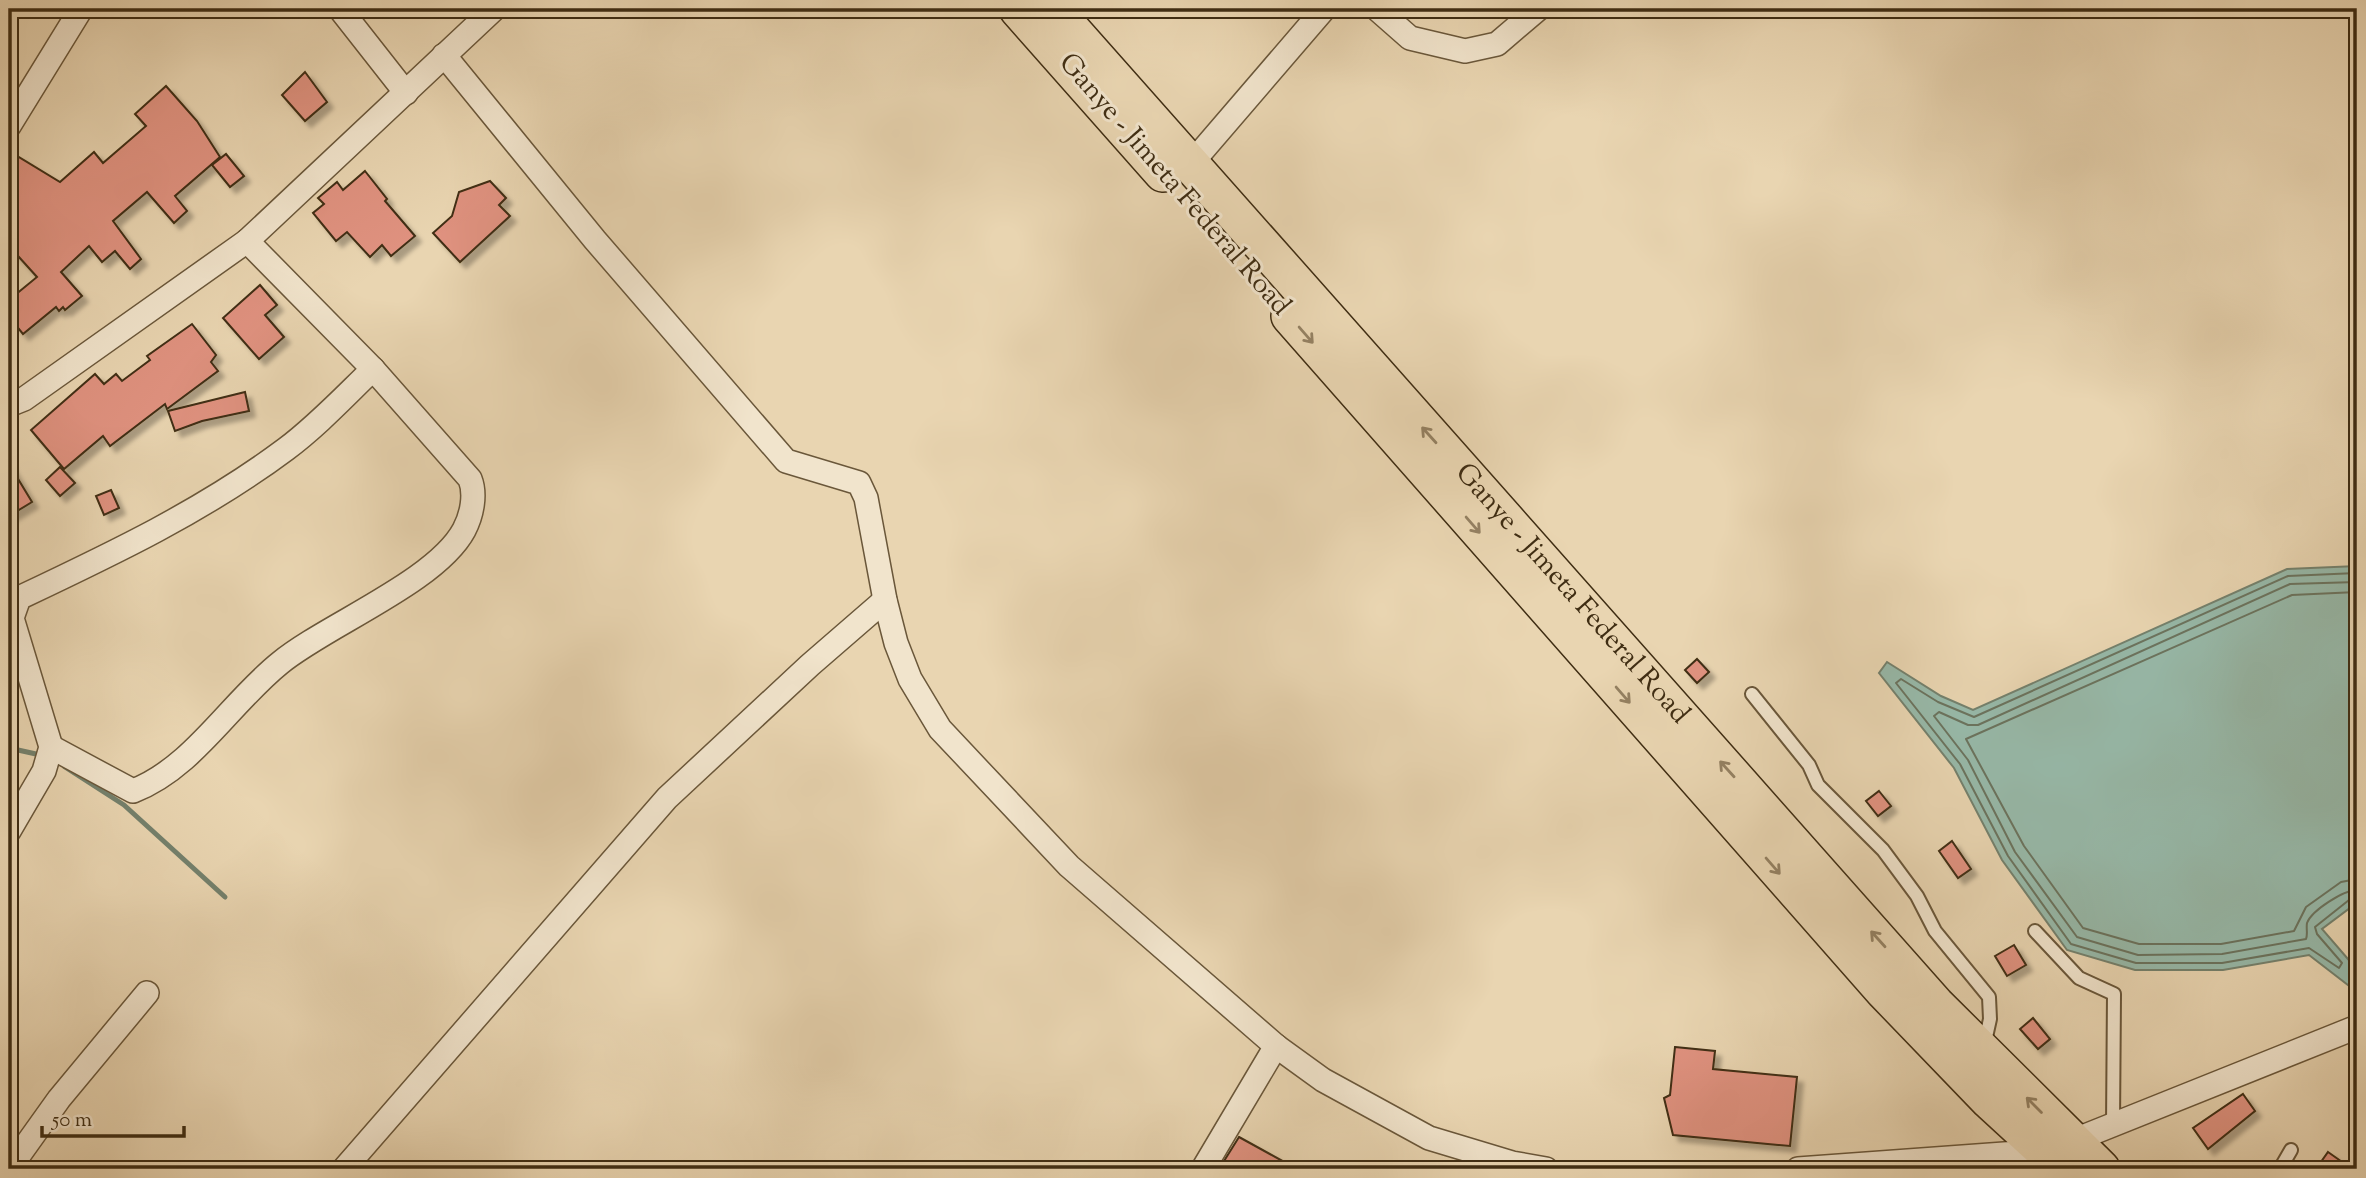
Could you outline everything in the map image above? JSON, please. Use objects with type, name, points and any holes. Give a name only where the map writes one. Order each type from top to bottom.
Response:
[{"type":"main road","name":"Ganye - Jimeta Federal Road","points":[[1018,9],[1884,991],[1989,1100],[2060,1154],[2101,1169]]},
{"type":"main road","name":"Ganye - Jimeta Federal Road","points":[[1053,9],[1936,1005],[1982,1053],[2060,1154]]},
{"type":"street","points":[[9,126],[81,9]]},
{"type":"street","points":[[340,9],[406,93]]},
{"type":"street","points":[[9,405],[24,399],[247,240],[494,9]]},
{"type":"street","points":[[1190,165],[1324,9]]},
{"type":"street","points":[[1377,9],[1410,38],[1465,51],[1497,44],[1538,9]]},
{"type":"street","points":[[444,55],[595,240],[786,461],[859,483],[866,499],[885,600],[910,679],[940,729],[1069,866],[1276,1046],[1323,1080],[1429,1138],[1513,1164],[1546,1169]]},
{"type":"street","points":[[51,747],[133,791],[148,785],[177,768],[236,701],[281,661],[416,576],[443,555],[464,530],[475,491],[470,480],[373,369],[247,240]]},
{"type":"street","points":[[9,831],[44,771],[51,747],[12,618],[19,598],[112,554],[203,506],[288,448],[373,369]]},
{"type":"street","points":[[344,1169],[667,798],[810,665],[885,600]]},
{"type":"street","points":[[9,1169],[59,1099],[148,993]]},
{"type":"street","points":[[1798,1169],[2060,1154],[2113,1125],[2357,1027]]},
{"type":"street","points":[[1203,1169],[1276,1046]]},
{"type":"lane","points":[[1752,694],[1810,765],[1818,785],[1883,850],[1917,896],[1935,931],[1989,997],[1990,1019],[1982,1053]]},
{"type":"lane","points":[[2035,931],[2079,978],[2114,993],[2113,1125]]},
{"type":"lane","points":[[2280,1169],[2291,1150]]},
{"type":"water","points":[[2357,566],[2357,909],[2354,905],[2322,929],[2354,966],[2357,992],[2309,955],[2223,970],[2135,970],[2067,950],[2002,860],[1954,768],[1879,673],[1887,662],[1941,696],[1973,710],[2287,569]]},
{"type":"building","points":[[305,72],[327,102],[305,121],[282,95]]},
{"type":"building","points":[[166,86],[197,121],[220,157],[175,196],[187,211],[174,223],[147,192],[113,221],[141,259],[130,269],[115,251],[102,262],[89,246],[61,272],[82,296],[65,310],[63,307],[59,311],[56,307],[23,334],[9,317],[9,300],[37,277],[9,246],[9,170],[17,156],[60,182],[94,152],[103,163],[146,126],[135,114]]},
{"type":"building","points":[[226,154],[244,176],[230,187],[212,165]]},
{"type":"building","points":[[365,171],[387,199],[385,201],[415,236],[391,256],[382,245],[370,257],[347,232],[336,241],[313,213],[324,204],[318,198],[337,182],[343,190]]},
{"type":"building","points":[[490,181],[506,198],[499,205],[510,216],[460,262],[433,233],[452,216],[459,192]]},
{"type":"building","points":[[260,285],[277,305],[265,315],[284,337],[259,359],[223,318]]},
{"type":"building","points":[[192,324],[216,355],[211,362],[218,371],[167,409],[165,404],[110,446],[103,436],[64,469],[31,430],[95,374],[104,384],[116,374],[122,381],[150,360],[147,356]]},
{"type":"building","points":[[245,392],[249,411],[202,421],[175,431],[168,411]]},
{"type":"building","points":[[9,464],[32,502],[9,516]]},
{"type":"building","points":[[60,467],[75,483],[60,496],[46,480]]},
{"type":"building","points":[[111,490],[119,508],[104,515],[96,496]]},
{"type":"building","points":[[1697,659],[1709,672],[1697,683],[1685,670]]},
{"type":"building","points":[[1879,791],[1891,806],[1878,816],[1866,801]]},
{"type":"building","points":[[1952,841],[1971,869],[1958,878],[1939,851]]},
{"type":"building","points":[[2014,945],[2026,965],[2007,976],[1995,956]]},
{"type":"building","points":[[2033,1018],[2050,1039],[2038,1049],[2020,1029]]},
{"type":"building","points":[[1675,1047],[1715,1051],[1713,1069],[1797,1077],[1790,1146],[1673,1135],[1664,1098],[1670,1095]]},
{"type":"building","points":[[2243,1094],[2255,1111],[2208,1149],[2193,1128]]},
{"type":"building","points":[[1239,1137],[1297,1169],[1219,1169]]},
{"type":"building","points":[[2328,1152],[2352,1169],[2316,1169]]},
{"type":"waterway","points":[[9,748],[36,754]]},
{"type":"waterway","points":[[65,767],[124,805],[225,897]]}]
